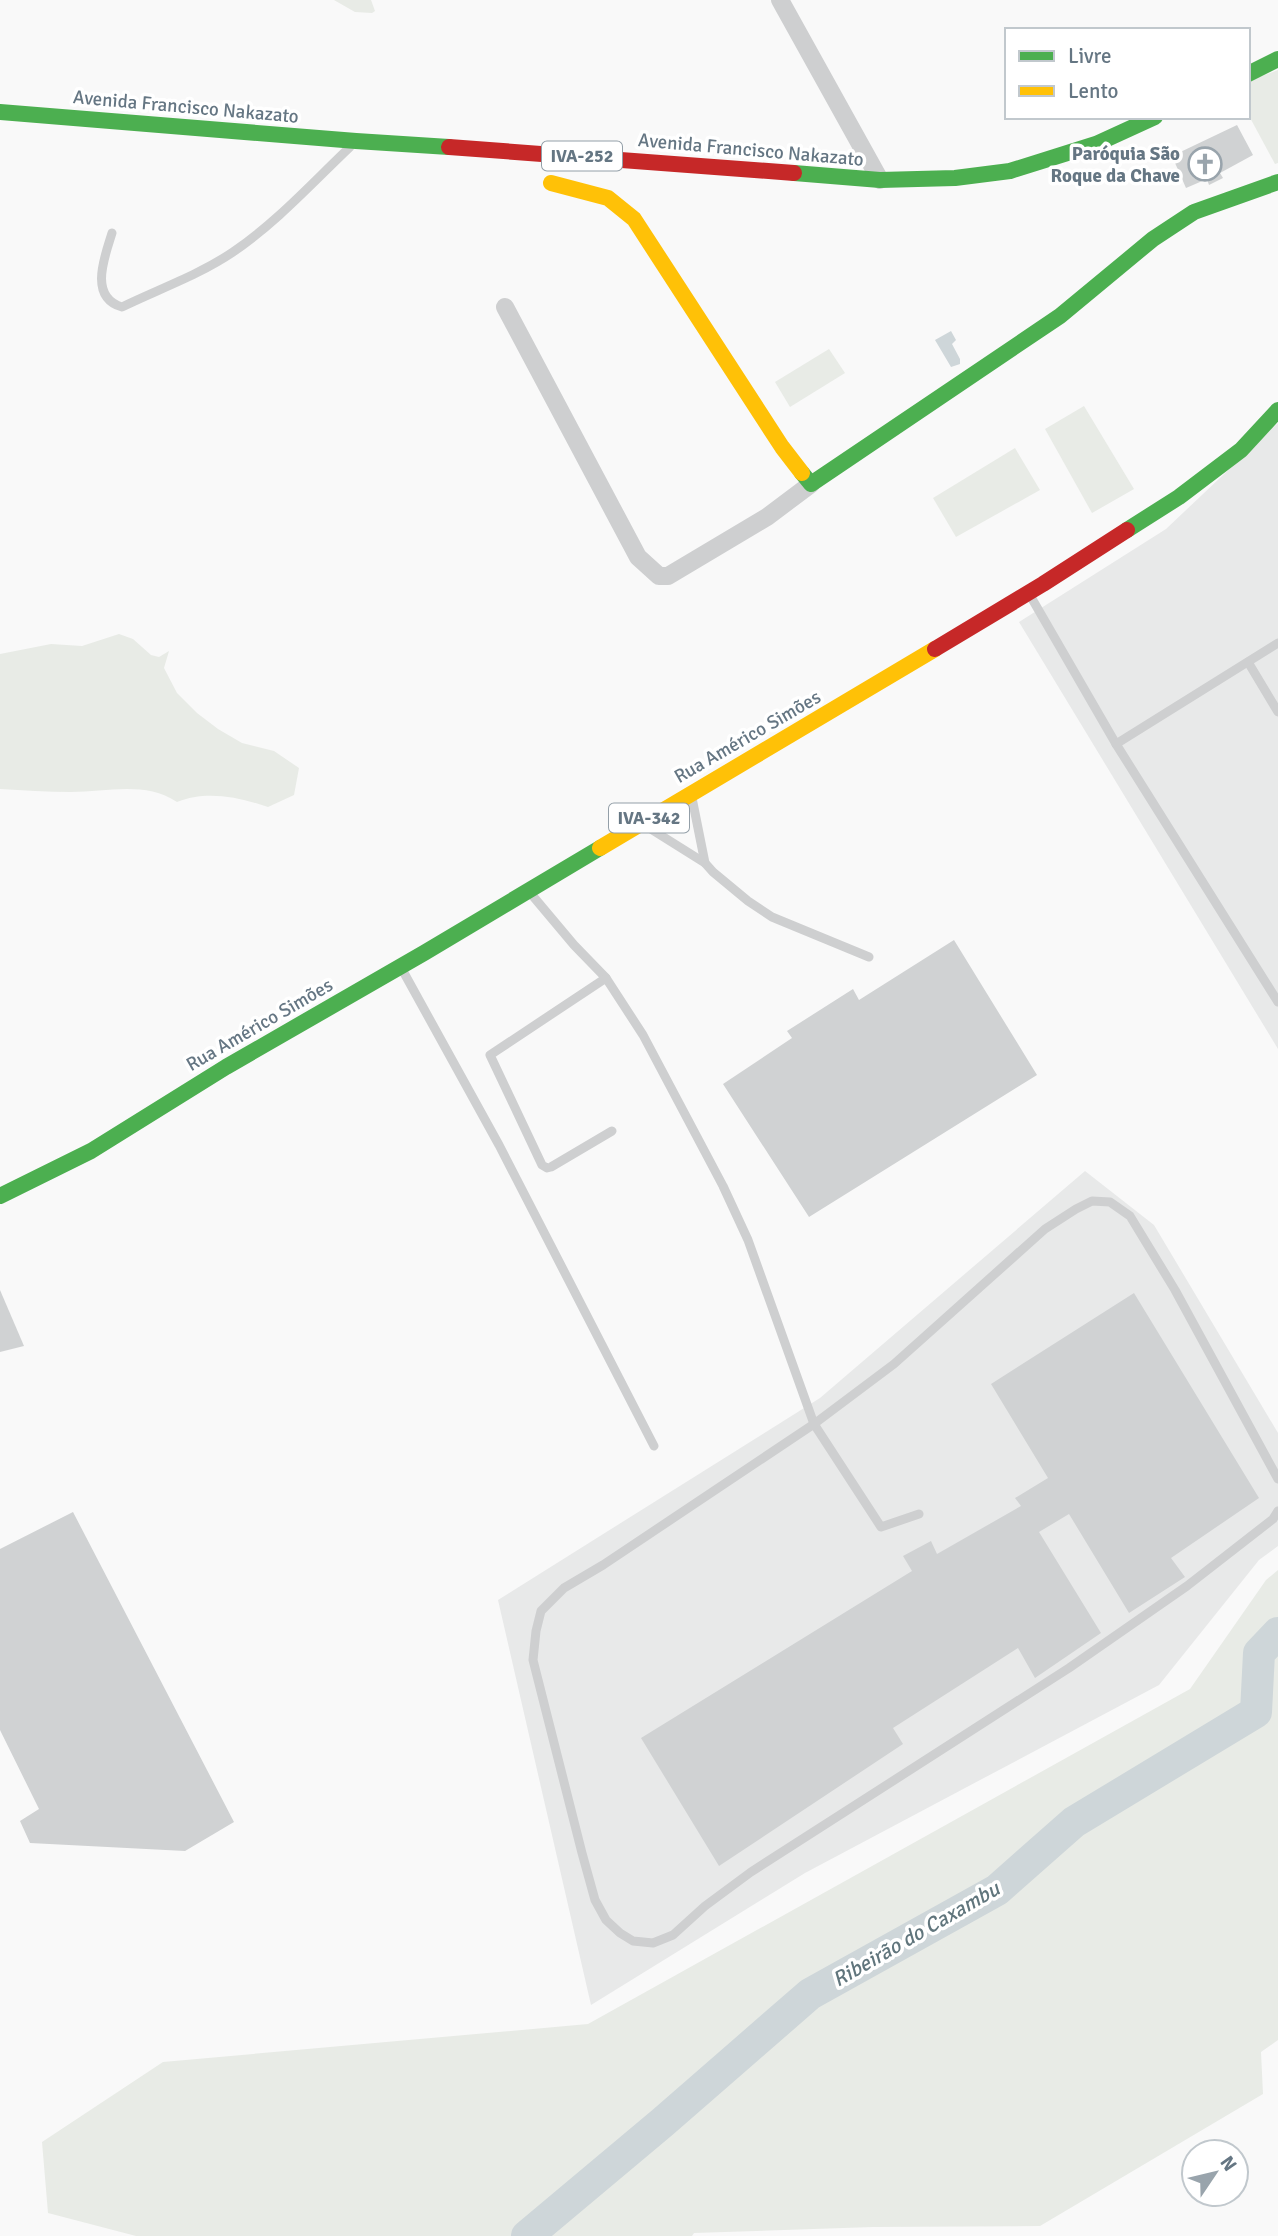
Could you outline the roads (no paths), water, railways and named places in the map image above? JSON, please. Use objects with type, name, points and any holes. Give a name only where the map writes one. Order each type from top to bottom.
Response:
[{"type":"main road","points":[[1250,73],[1278,59]]},
{"type":"main road","name":"Avenida Francisco Nakazato","points":[[0,112],[880,180],[955,178],[1010,172],[1096,144],[1150,119]]},
{"type":"main road","points":[[551,183],[608,198],[635,219],[782,447],[811,484],[1060,316],[1153,239],[1194,212],[1278,182]]},
{"type":"main road","name":"Rua Américo Simões","points":[[0,1196],[91,1151],[226,1067],[401,967],[1029,593],[1179,497],[1241,450],[1278,411]]},
{"type":"street","points":[[780,0],[880,180]]},
{"type":"street","points":[[505,307],[638,557],[659,576],[668,576],[767,517],[811,484]]},
{"type":"lane","points":[[113,233],[102,269],[103,292],[111,304],[122,306],[233,253],[275,220],[356,141]]},
{"type":"lane","points":[[1029,593],[1116,744],[1278,1002]]},
{"type":"lane","points":[[1116,744],[1278,643]]},
{"type":"lane","points":[[1248,662],[1278,712]]},
{"type":"lane","points":[[691,793],[705,863]]},
{"type":"lane","points":[[641,823],[705,863],[748,901],[772,917],[869,957]]},
{"type":"lane","points":[[528,891],[606,978],[643,1035],[723,1186],[748,1240],[814,1424],[881,1527],[919,1514]]},
{"type":"lane","points":[[401,967],[499,1145],[654,1446]]},
{"type":"lane","points":[[606,978],[490,1055],[542,1165],[551,1167],[612,1131]]},
{"type":"lane","points":[[1278,1479],[1169,1279],[1130,1216],[1110,1202],[1092,1201],[1045,1229],[894,1364],[814,1424],[603,1565],[564,1588],[541,1611],[533,1660],[595,1900],[606,1920],[633,1941],[653,1943],[673,1935],[705,1906],[751,1872],[1058,1675],[1187,1586],[1273,1519],[1278,1511]]},
{"type":"waterway","name":"Ribeirão do Caxambu","points":[[527,2236],[810,1994],[997,1890],[1074,1822],[1256,1712],[1259,1653],[1278,1633]]},
{"type":"place","name":"Paróquia São Roque da Chave","points":[[1205,164]]}]
